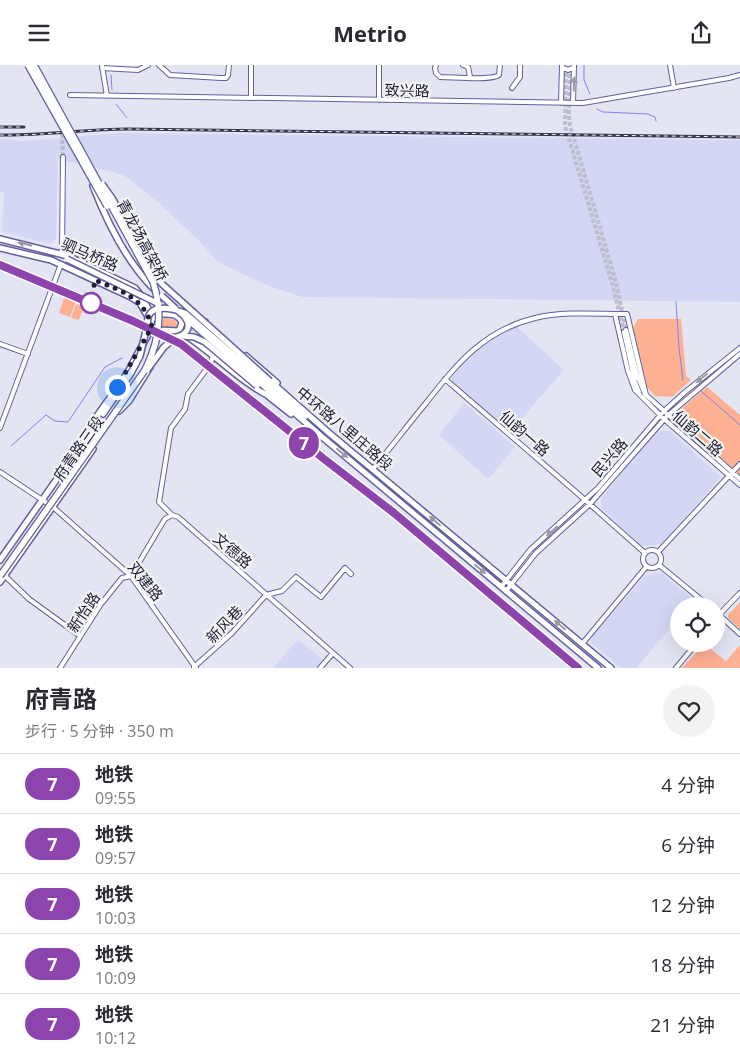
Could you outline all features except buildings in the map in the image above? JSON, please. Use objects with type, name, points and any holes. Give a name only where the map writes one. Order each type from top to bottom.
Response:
[{"type":"highway","name":"青龙场高架桥","points":[[2,576],[145,369],[154,351],[160,311],[153,282],[27,65]]},
{"type":"highway","name":"青龙场高架桥","points":[[0,571],[142,368],[154,337],[155,305],[151,286],[34,65]]},
{"type":"main road","name":"中环路八里庄路段","points":[[94,179],[112,198],[141,253],[162,284],[321,436],[598,668]]},
{"type":"main road","name":"中环路八里庄路段","points":[[94,179],[102,209],[129,258],[146,281],[199,331],[267,384],[296,403],[328,433],[611,668]]},
{"type":"main road","name":"驷马桥路","points":[[0,239],[62,254],[134,288],[142,297],[150,322]]},
{"type":"main road","name":"驷马桥路","points":[[0,248],[64,262]]},
{"type":"main road","points":[[53,252],[64,262],[136,296],[143,303],[150,322],[160,330],[194,337],[205,342],[269,397],[321,436]]},
{"type":"main road","points":[[64,262],[186,318],[188,324],[186,332],[180,334],[159,353],[121,408]]},
{"type":"main road","points":[[169,309],[157,309],[150,312],[151,331],[160,336],[175,338]]},
{"type":"main road","points":[[177,313],[206,322],[289,393],[296,403]]},
{"type":"main road","points":[[92,429],[131,373],[140,356],[150,322],[160,314],[177,313],[186,315],[328,433]]},
{"type":"main road","name":"府青路三段","points":[[0,559],[43,501],[92,429],[97,416],[128,372],[150,322]]},
{"type":"main road","points":[[180,334],[200,344],[253,388],[269,397]]},
{"type":"main road","name":"府青路三段","points":[[0,582],[2,576],[53,507],[121,408],[129,401],[152,365],[180,334]]},
{"type":"street","points":[[27,65],[48,103],[62,120]]},
{"type":"street","points":[[133,65],[133,70]]},
{"type":"street","points":[[107,96],[102,66],[138,70],[148,65]]},
{"type":"street","points":[[159,65],[170,75],[179,77],[226,78],[229,65]]},
{"type":"street","points":[[166,71],[171,65]]},
{"type":"street","points":[[251,98],[252,65]]},
{"type":"street","points":[[379,65],[379,100]]},
{"type":"street","points":[[436,65],[436,73],[440,77],[495,78],[500,75],[500,65]]},
{"type":"street","points":[[463,65],[468,67],[470,77]]},
{"type":"street","points":[[512,89],[520,77],[520,65]]},
{"type":"street","points":[[670,65],[674,88]]},
{"type":"street","points":[[562,103],[568,66]]},
{"type":"street","points":[[568,66],[573,103]]},
{"type":"street","name":"致兴路","points":[[70,95],[583,103],[728,79],[740,75]]},
{"type":"street","points":[[62,254],[63,157]]},
{"type":"street","points":[[0,428],[64,262]]},
{"type":"street","points":[[373,469],[445,379],[474,348],[512,325],[536,317],[568,314],[615,314]]},
{"type":"street","name":"仙韵二路","points":[[615,314],[627,314],[625,330],[632,383],[662,414],[740,485]]},
{"type":"street","name":"仙韵二路","points":[[615,314],[625,330],[644,396]]},
{"type":"street","points":[[0,343],[28,354]]},
{"type":"street","name":"民兴路","points":[[501,587],[530,550],[586,500],[662,414],[685,392],[740,348]]},
{"type":"street","points":[[131,575],[165,519],[172,515],[159,502],[170,428],[185,409],[188,394],[211,363],[213,355]]},
{"type":"street","name":"民兴路","points":[[506,591],[536,553],[590,505],[666,417],[740,355]]},
{"type":"street","name":"仙韵一路","points":[[445,379],[645,553]]},
{"type":"street","points":[[658,552],[740,464]]},
{"type":"street","name":"双建路","points":[[0,473],[53,507],[131,575],[195,667]]},
{"type":"street","name":"仙韵二路","points":[[730,474],[740,479]]},
{"type":"street","name":"文德路","points":[[172,515],[178,517],[350,668]]},
{"type":"street","points":[[650,550],[658,552],[661,560],[659,565],[653,568],[647,567],[643,561],[645,553],[650,550]]},
{"type":"street","points":[[659,565],[698,597]]},
{"type":"street","points":[[582,644],[647,567]]},
{"type":"street","points":[[266,595],[282,591],[296,577],[321,597],[344,568],[351,575]]},
{"type":"street","name":"新怡路","points":[[60,668],[101,604],[122,578],[131,575]]},
{"type":"street","points":[[2,576],[29,599],[80,636]]},
{"type":"street","points":[[725,607],[740,593]]},
{"type":"street","name":"新风巷","points":[[195,667],[226,639],[266,595]]},
{"type":"street","points":[[725,621],[740,633]]},
{"type":"street","points":[[676,668],[689,652]]},
{"type":"street","points":[[320,668],[333,653]]},
{"type":"shaded area","points":[[120,133],[740,140],[740,302],[302,297],[266,285],[218,262],[159,203],[125,176],[58,159],[56,239],[50,244],[2,232],[4,192],[0,192],[0,139],[23,141]]},
{"type":"shaded area","points":[[66,292],[78,296],[70,317],[59,313]]},
{"type":"shaded area","points":[[76,304],[84,306],[79,320],[71,318]]},
{"type":"shaded area","points":[[164,318],[176,320],[177,326],[173,328],[162,327],[160,320]]},
{"type":"shaded area","points":[[638,319],[681,319],[686,376],[691,380],[672,397],[655,396],[647,387],[633,328]]},
{"type":"shaded area","points":[[517,327],[564,370],[510,432],[452,383],[452,377],[476,350],[508,330]]},
{"type":"shaded area","points":[[707,387],[740,415],[740,475],[680,423],[681,409]]},
{"type":"shaded area","points":[[464,403],[515,447],[488,479],[439,435]]},
{"type":"shaded area","points":[[657,431],[670,431],[721,477],[662,544],[642,546],[601,508],[601,498]]},
{"type":"shaded area","points":[[661,573],[690,597],[670,597],[670,628],[636,668],[621,668],[591,643],[592,636],[646,575]]},
{"type":"shaded area","points":[[740,602],[740,629],[728,618],[728,615]]},
{"type":"shaded area","points":[[298,639],[323,660],[315,668],[273,668]]},
{"type":"shaded area","points":[[740,645],[740,668],[682,668],[697,652],[714,652],[726,661]]},
{"type":"waterway","points":[[584,65],[584,80],[590,94]]},
{"type":"waterway","points":[[111,75],[112,90]]},
{"type":"waterway","points":[[116,104],[127,118]]},
{"type":"waterway","points":[[597,109],[603,112],[648,114],[655,117],[656,121]]},
{"type":"waterway","points":[[676,302],[683,380]]},
{"type":"waterway","points":[[11,446],[46,415],[55,421],[68,422],[105,367],[122,358]]},
{"type":"waterway","points":[[701,391],[740,425]]},
{"type":"tunnel","points":[[566,67],[565,126],[612,283],[624,332]]},
{"type":"tunnel","points":[[570,68],[570,125],[616,282],[626,330]]},
{"type":"tunnel","points":[[62,128],[63,157]]},
{"type":"railway","points":[[0,127],[24,127]]},
{"type":"railway","points":[[0,135],[128,129],[740,137]]},
{"type":"metro line","name":"7","points":[[0,265],[165,335],[194,353],[324,459],[394,513],[578,668]]},
{"type":"route","points":[[91,303],[95,280],[140,303],[151,322],[152,327],[128,372],[117,387]]}]
